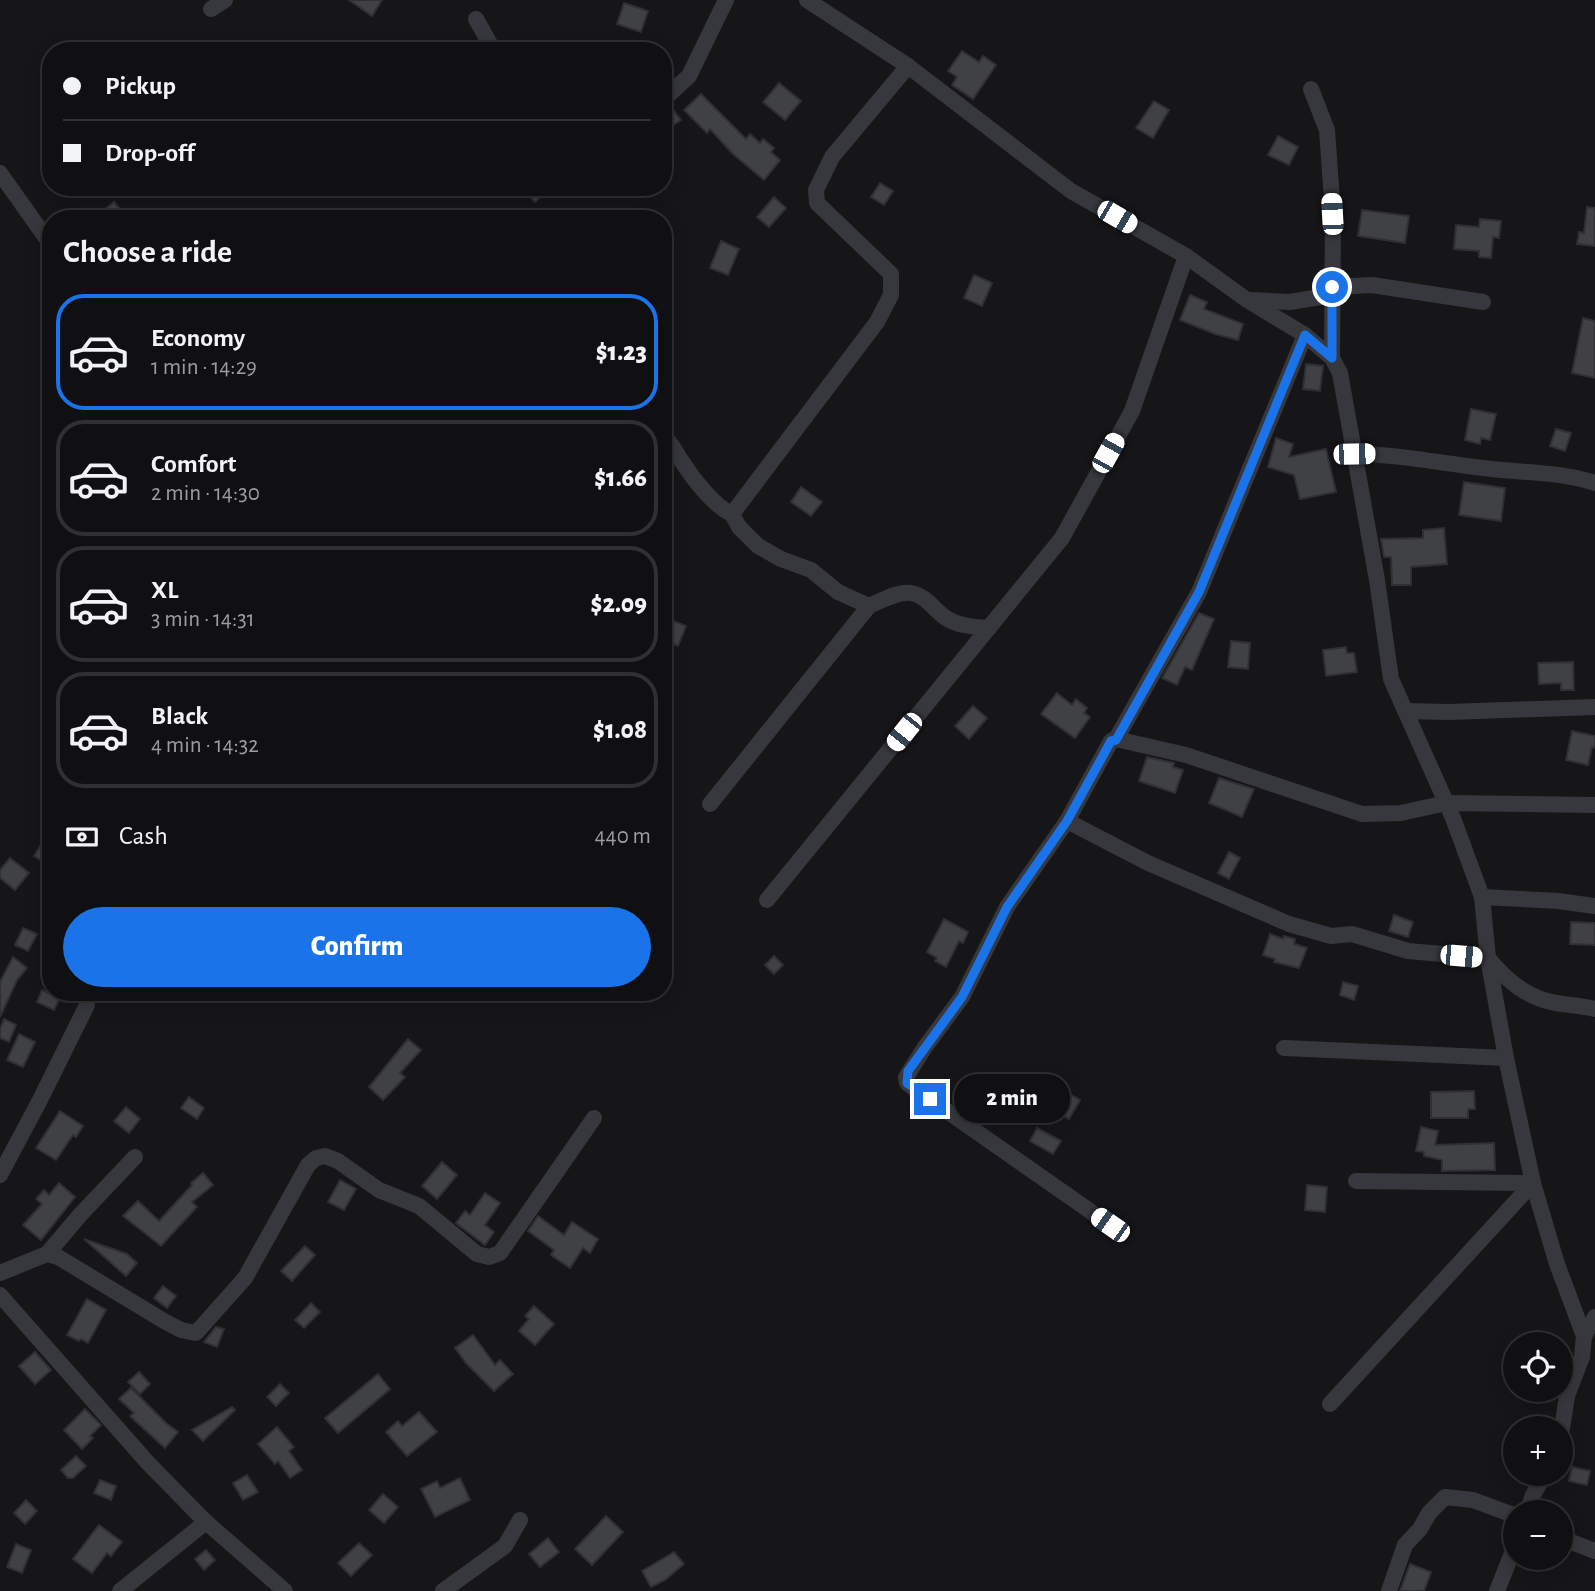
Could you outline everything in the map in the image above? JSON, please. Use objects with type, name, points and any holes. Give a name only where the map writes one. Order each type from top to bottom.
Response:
[{"type":"street","points":[[672,92],[689,76],[726,0]]},
{"type":"street","points":[[807,0],[908,66],[1072,191],[1186,256],[1247,300],[1305,335],[1332,358],[1340,373],[1377,580],[1391,679],[1446,803],[1482,897],[1488,958],[1533,1184],[1557,1264],[1584,1336]]},
{"type":"street","points":[[476,19],[489,42]]},
{"type":"street","points":[[732,514],[877,322],[891,295],[891,274],[817,203],[816,190],[832,157],[908,66]]},
{"type":"street","points":[[1311,89],[1327,130],[1332,214],[1332,358]]},
{"type":"street","points":[[0,173],[42,232]]},
{"type":"street","points":[[767,900],[1062,538],[1132,411],[1186,256]]},
{"type":"street","points":[[1247,300],[1290,302],[1332,291],[1372,285],[1483,302]]},
{"type":"street","points":[[1116,740],[1199,592],[1305,335]]},
{"type":"street","points":[[672,446],[684,465],[722,510],[732,514],[739,527],[758,546],[811,570],[838,592],[869,606]]},
{"type":"street","points":[[1354,454],[1387,454],[1485,468],[1557,474],[1594,481]]},
{"type":"street","points":[[710,804],[869,606],[888,597],[909,593],[927,600],[947,620],[989,628]]},
{"type":"street","points":[[1405,711],[1595,707]]},
{"type":"street","points":[[1110,1225],[907,1083],[906,1077],[962,997],[1007,907],[1067,821],[1111,741],[1186,755],[1362,814],[1401,813],[1446,803],[1595,806]]},
{"type":"street","points":[[1067,821],[1147,863],[1289,924],[1331,936],[1352,934],[1408,951],[1488,958],[1507,981],[1535,997],[1554,1003],[1595,1009]]},
{"type":"street","points":[[1482,897],[1595,906]]},
{"type":"street","points":[[0,1175],[87,1005]]},
{"type":"street","points":[[1284,1048],[1506,1058]]},
{"type":"street","points":[[47,1254],[58,1257],[181,1331],[196,1333],[245,1278],[308,1165],[316,1158],[325,1156],[338,1161],[379,1190],[419,1206],[477,1254],[489,1257],[500,1253],[594,1118]]},
{"type":"street","points":[[0,1273],[47,1254],[135,1157]]},
{"type":"street","points":[[1356,1181],[1533,1184]]},
{"type":"street","points":[[1330,1404],[1533,1184]]},
{"type":"street","points":[[0,1295],[148,1463],[206,1522],[285,1591]]},
{"type":"street","points":[[1564,1416],[1567,1396],[1582,1356],[1584,1336],[1595,1317]]},
{"type":"street","points":[[1389,1591],[1405,1545],[1445,1497],[1473,1500],[1503,1511]]},
{"type":"street","points":[[443,1591],[505,1546],[520,1520]]},
{"type":"street","points":[[120,1591],[206,1522]]},
{"type":"street","points":[[1573,1543],[1595,1551]]},
{"type":"street","points":[[1497,1591],[1505,1570]]},
{"type":"building","points":[[349,0],[382,0],[372,16]]},
{"type":"building","points":[[624,3],[648,11],[641,32],[617,24]]},
{"type":"building","points":[[962,51],[979,62],[983,56],[996,65],[973,99],[952,85],[957,77],[948,71]]},
{"type":"building","points":[[779,83],[801,101],[785,120],[763,102]]},
{"type":"building","points":[[701,94],[746,139],[750,134],[760,143],[763,139],[774,148],[771,152],[780,160],[764,180],[733,154],[710,129],[707,133],[684,110]]},
{"type":"building","points":[[1154,101],[1169,110],[1153,138],[1136,128]]},
{"type":"building","points":[[672,108],[681,120],[672,126]]},
{"type":"building","points":[[1278,136],[1298,147],[1289,165],[1268,155]]},
{"type":"building","points":[[880,183],[893,191],[884,205],[871,197]]},
{"type":"building","points":[[529,196],[541,196],[535,202]]},
{"type":"building","points":[[774,197],[786,208],[769,227],[757,217]]},
{"type":"building","points":[[114,202],[121,210],[104,210]]},
{"type":"building","points":[[1587,207],[1595,208],[1595,246],[1577,244],[1579,232],[1584,233]]},
{"type":"building","points":[[1362,210],[1409,216],[1405,243],[1358,236]]},
{"type":"building","points":[[1480,219],[1501,221],[1499,238],[1493,237],[1491,258],[1479,257],[1479,251],[1454,249],[1456,225],[1479,227]]},
{"type":"building","points":[[721,241],[739,249],[728,275],[710,268]]},
{"type":"building","points":[[974,275],[992,283],[982,306],[964,298]]},
{"type":"building","points":[[1190,295],[1207,302],[1204,309],[1243,324],[1238,340],[1180,320]]},
{"type":"building","points":[[1583,318],[1595,321],[1595,378],[1572,373]]},
{"type":"building","points":[[1306,364],[1323,366],[1320,391],[1303,389]]},
{"type":"building","points":[[1471,409],[1496,414],[1490,440],[1481,438],[1480,444],[1465,440]]},
{"type":"building","points":[[1556,429],[1571,433],[1565,451],[1550,446]]},
{"type":"building","points":[[1276,438],[1293,444],[1289,457],[1326,449],[1336,492],[1300,499],[1294,475],[1268,467]]},
{"type":"building","points":[[1464,482],[1505,488],[1501,521],[1459,515]]},
{"type":"building","points":[[801,487],[822,502],[811,516],[791,502]]},
{"type":"building","points":[[1444,528],[1447,564],[1411,567],[1411,585],[1392,585],[1391,557],[1384,557],[1381,539],[1423,538],[1423,530]]},
{"type":"building","points":[[1199,613],[1214,619],[1192,670],[1185,667],[1177,685],[1162,678]]},
{"type":"building","points":[[672,621],[686,626],[678,646],[672,644]]},
{"type":"building","points":[[1231,641],[1250,643],[1248,669],[1228,667]]},
{"type":"building","points":[[1346,647],[1347,653],[1354,653],[1357,672],[1326,676],[1323,650]]},
{"type":"building","points":[[1573,662],[1574,690],[1561,690],[1561,683],[1539,684],[1538,663]]},
{"type":"building","points":[[1057,693],[1072,705],[1076,699],[1087,708],[1084,713],[1090,717],[1075,738],[1041,714]]},
{"type":"building","points":[[973,706],[987,718],[969,739],[955,726]]},
{"type":"building","points":[[1572,731],[1595,736],[1595,748],[1592,747],[1588,765],[1566,760]]},
{"type":"building","points":[[1147,757],[1174,763],[1173,767],[1183,770],[1175,793],[1139,781]]},
{"type":"building","points":[[1219,778],[1254,789],[1242,817],[1209,803]]},
{"type":"building","points":[[42,843],[42,861],[34,856]]},
{"type":"building","points":[[1229,852],[1240,858],[1229,879],[1218,873]]},
{"type":"building","points":[[10,858],[29,873],[15,890],[0,878],[0,870]]},
{"type":"building","points":[[1394,915],[1413,922],[1408,937],[1389,931]]},
{"type":"building","points":[[944,919],[968,932],[963,943],[959,941],[946,967],[935,961],[937,958],[927,952]]},
{"type":"building","points":[[1571,922],[1595,923],[1595,945],[1570,944]]},
{"type":"building","points":[[23,928],[37,934],[28,951],[15,945]]},
{"type":"building","points":[[1270,934],[1283,939],[1284,936],[1295,939],[1294,944],[1307,948],[1299,968],[1274,962],[1275,959],[1263,955]]},
{"type":"building","points":[[774,956],[783,965],[774,974],[765,965]]},
{"type":"building","points":[[13,957],[27,968],[17,980],[0,1017],[0,982]]},
{"type":"building","points":[[1343,982],[1358,986],[1354,1000],[1340,995]]},
{"type":"building","points":[[42,990],[42,1001],[58,1001],[54,1010],[37,1002]]},
{"type":"building","points":[[4,1019],[16,1025],[9,1042],[0,1038]]},
{"type":"building","points":[[19,1034],[35,1042],[23,1067],[7,1060]]},
{"type":"building","points":[[408,1039],[421,1050],[400,1073],[405,1077],[383,1100],[369,1087]]},
{"type":"building","points":[[1044,1079],[1080,1100],[1069,1119],[1046,1105],[1041,1114],[1028,1106]]},
{"type":"building","points":[[1474,1091],[1475,1109],[1468,1109],[1468,1118],[1431,1118],[1431,1092]]},
{"type":"building","points":[[189,1097],[204,1108],[197,1119],[181,1108]]},
{"type":"building","points":[[126,1107],[140,1119],[129,1133],[114,1121]]},
{"type":"building","points":[[60,1111],[83,1126],[76,1137],[73,1135],[56,1160],[36,1148]]},
{"type":"building","points":[[1421,1127],[1438,1131],[1435,1145],[1494,1143],[1495,1170],[1442,1171],[1442,1160],[1424,1156],[1424,1152],[1416,1151]]},
{"type":"building","points":[[1037,1128],[1061,1141],[1053,1154],[1030,1141]]},
{"type":"building","points":[[442,1162],[457,1175],[437,1199],[422,1186]]},
{"type":"building","points":[[203,1173],[213,1185],[192,1202],[197,1207],[161,1246],[123,1216],[138,1201],[159,1221]]},
{"type":"building","points":[[340,1180],[356,1189],[344,1210],[328,1202]]},
{"type":"building","points":[[59,1183],[75,1197],[41,1240],[23,1225],[42,1204],[36,1199],[44,1190],[49,1195]]},
{"type":"building","points":[[1307,1185],[1327,1187],[1325,1212],[1305,1210]]},
{"type":"building","points":[[485,1193],[500,1203],[485,1225],[494,1232],[485,1245],[456,1223],[465,1211],[470,1215]]},
{"type":"building","points":[[538,1216],[564,1235],[572,1222],[598,1239],[590,1253],[583,1248],[570,1268],[551,1255],[554,1250],[528,1231]]},
{"type":"building","points":[[84,1239],[127,1254],[137,1263],[126,1276]]},
{"type":"building","points":[[305,1246],[315,1255],[292,1281],[281,1271]]},
{"type":"building","points":[[163,1286],[176,1296],[167,1308],[154,1298]]},
{"type":"building","points":[[87,1299],[106,1310],[88,1343],[67,1335]]},
{"type":"building","points":[[311,1303],[320,1312],[304,1328],[295,1320]]},
{"type":"building","points":[[534,1306],[554,1324],[535,1345],[519,1331],[529,1319],[525,1316]]},
{"type":"building","points":[[216,1327],[224,1329],[217,1347],[204,1342]]},
{"type":"building","points":[[473,1335],[495,1365],[500,1360],[513,1374],[494,1391],[455,1348]]},
{"type":"building","points":[[35,1352],[51,1370],[35,1384],[19,1366]]},
{"type":"building","points":[[139,1372],[150,1384],[140,1394],[128,1382]]},
{"type":"building","points":[[378,1374],[390,1389],[338,1433],[325,1418]]},
{"type":"building","points":[[280,1384],[289,1393],[276,1406],[267,1397]]},
{"type":"building","points":[[131,1388],[178,1432],[165,1448],[130,1416],[134,1413],[119,1399]]},
{"type":"building","points":[[232,1407],[235,1410],[203,1441],[192,1430]]},
{"type":"building","points":[[85,1409],[101,1425],[82,1449],[64,1430]]},
{"type":"building","points":[[419,1412],[437,1432],[407,1456],[386,1432],[398,1421],[402,1426]]},
{"type":"building","points":[[277,1427],[294,1447],[289,1451],[302,1470],[290,1478],[278,1461],[275,1464],[258,1444]]},
{"type":"building","points":[[76,1456],[86,1466],[73,1478],[68,1478],[61,1470]]},
{"type":"building","points":[[1573,1467],[1590,1471],[1587,1485],[1573,1482]]},
{"type":"building","points":[[247,1475],[258,1492],[243,1500],[233,1483]]},
{"type":"building","points":[[460,1478],[470,1500],[435,1517],[421,1489],[437,1481],[440,1488]]},
{"type":"building","points":[[100,1480],[116,1486],[111,1500],[94,1493]]},
{"type":"building","points":[[383,1494],[398,1507],[384,1523],[369,1510]]},
{"type":"building","points":[[26,1500],[37,1511],[25,1524],[14,1513]]},
{"type":"building","points":[[606,1516],[623,1532],[592,1565],[575,1549]]},
{"type":"building","points":[[99,1525],[122,1542],[111,1556],[107,1553],[92,1573],[73,1559]]},
{"type":"building","points":[[548,1538],[559,1552],[540,1567],[529,1554]]},
{"type":"building","points":[[359,1543],[372,1555],[351,1576],[338,1563]]},
{"type":"building","points":[[16,1544],[31,1550],[22,1573],[7,1567]]},
{"type":"building","points":[[206,1550],[215,1560],[204,1570],[195,1559]]},
{"type":"building","points":[[674,1552],[684,1564],[665,1580],[651,1587],[642,1571]]},
{"type":"building","points":[[1410,1564],[1431,1572],[1424,1591],[1400,1591]]},
{"type":"route","points":[[930,1099],[907,1083],[908,1071],[962,997],[1007,907],[1067,821],[1199,592],[1305,335],[1332,358],[1332,287]]}]
